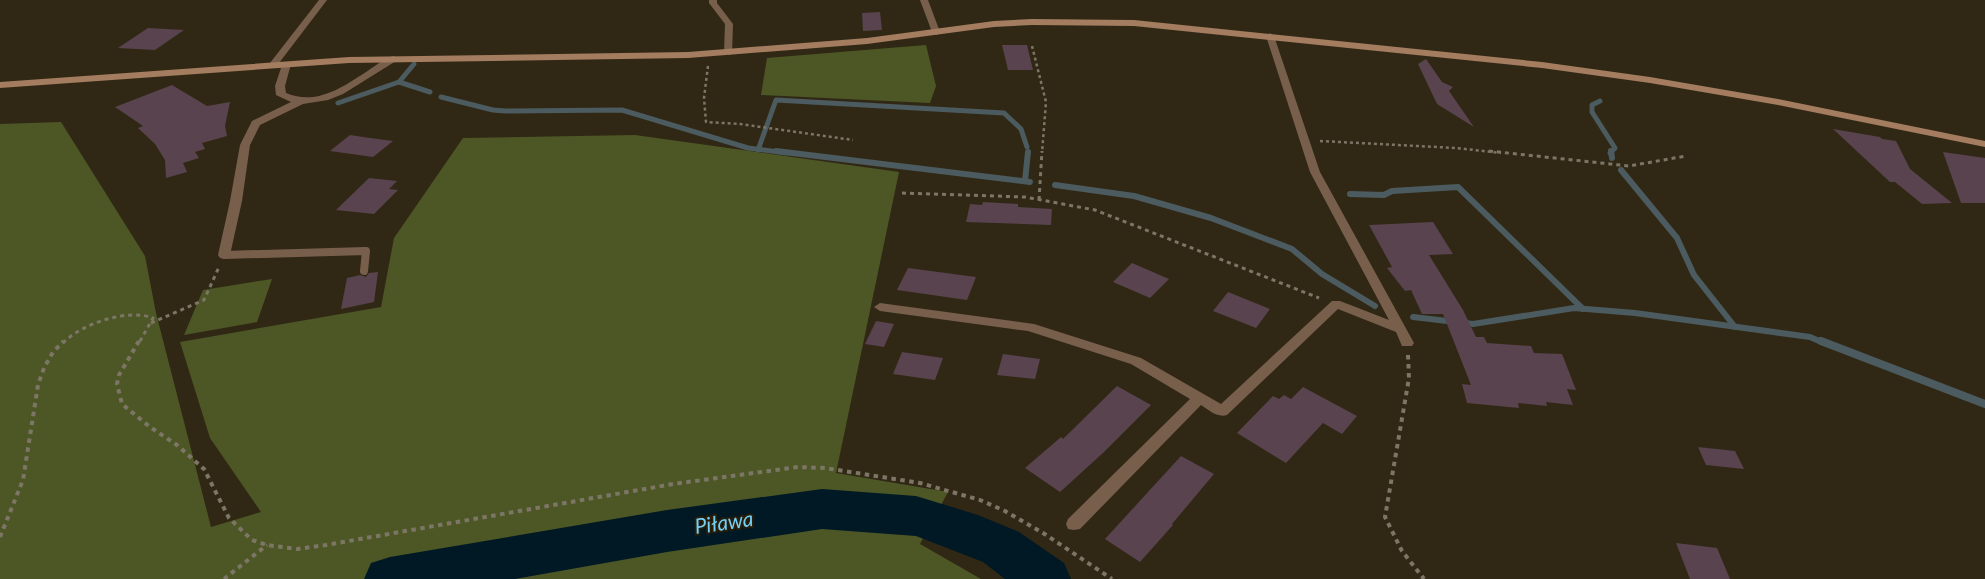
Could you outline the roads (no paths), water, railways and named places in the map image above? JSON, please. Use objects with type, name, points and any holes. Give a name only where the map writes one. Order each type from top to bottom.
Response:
[{"type":"street","points":[[272,65],[324,0]]},
{"type":"street","points":[[713,0],[713,3],[729,24],[729,52]]},
{"type":"street","points":[[924,0],[936,32]]},
{"type":"street","points":[[0,85],[286,64],[393,59],[628,57],[729,52],[846,43],[994,24],[1050,22],[1134,23],[1542,65],[1650,80],[1778,102],[1985,144]]},
{"type":"street","points":[[1270,36],[1315,172],[1407,343]]},
{"type":"street","points":[[286,64],[280,86],[281,95],[291,101],[302,101],[334,94],[354,85],[379,66],[393,59]]},
{"type":"street","points":[[224,255],[236,201],[244,145],[256,124],[302,101]]},
{"type":"street","points":[[880,307],[1029,327],[1136,361],[1222,410],[1336,304],[1401,329]]},
{"type":"street","points":[[1074,524],[1199,398]]},
{"type":"lane","points":[[224,255],[366,251],[364,271]]},
{"type":"water","points":[[964,521],[979,527],[1066,579],[1015,579],[999,566],[953,540]]},
{"type":"waterway","points":[[399,82],[414,64]]},
{"type":"waterway","points":[[338,103],[399,82]]},
{"type":"waterway","points":[[399,82],[430,92]]},
{"type":"waterway","points":[[441,97],[493,110],[505,111],[622,110],[748,148],[758,149]]},
{"type":"waterway","points":[[758,149],[776,100],[1004,113],[1021,129],[1027,147]]},
{"type":"waterway","points":[[1600,101],[1592,105],[1592,112],[1615,148],[1611,152]]},
{"type":"waterway","points":[[758,149],[787,153]]},
{"type":"waterway","points":[[776,151],[1030,182]]},
{"type":"waterway","points":[[1025,181],[1028,152]]},
{"type":"waterway","points":[[1611,152],[1612,158]]},
{"type":"waterway","points":[[1621,170],[1677,238],[1694,275],[1735,327]]},
{"type":"waterway","points":[[1055,185],[1134,196],[1211,218],[1292,249],[1322,274],[1375,306]]},
{"type":"waterway","points":[[1350,194],[1384,195],[1392,191],[1458,187],[1583,309]]},
{"type":"waterway","points":[[1413,317],[1473,324],[1574,308],[1583,309]]},
{"type":"waterway","points":[[1583,309],[1635,313],[1735,327]]},
{"type":"waterway","points":[[1735,327],[1810,337],[1824,343]]},
{"type":"waterway","points":[[1821,341],[1985,404]]},
{"type":"waterway","name":"Piława","points":[[390,579],[667,531],[822,509],[916,516],[960,530],[1001,547],[1045,579]]}]
